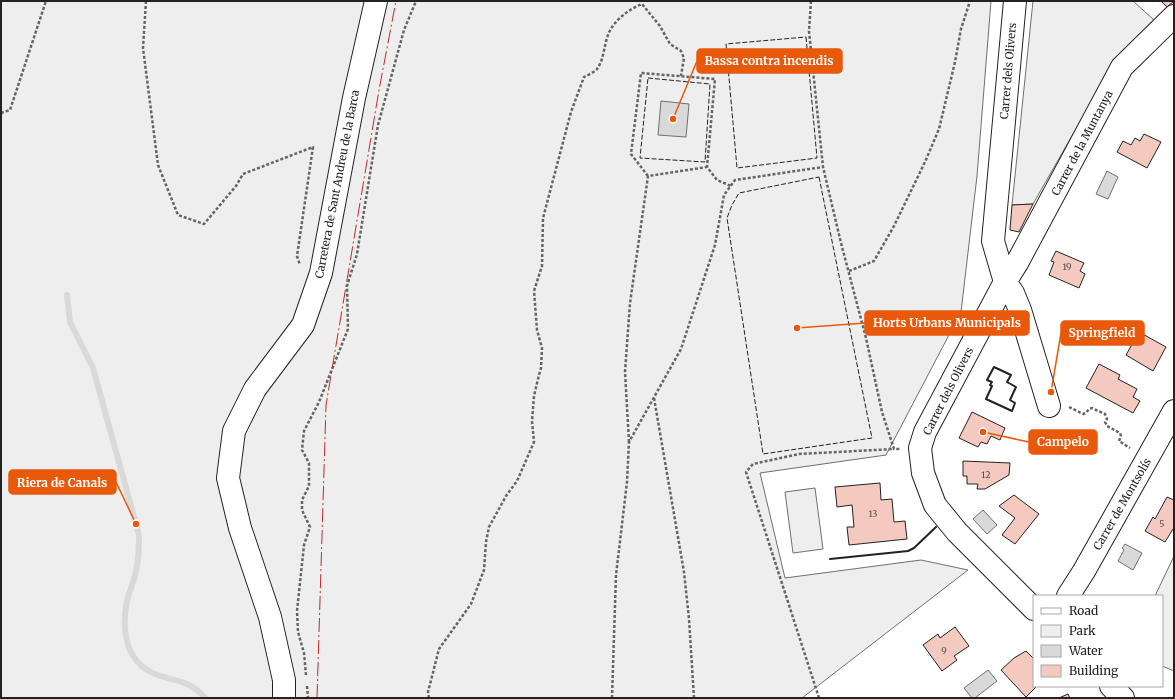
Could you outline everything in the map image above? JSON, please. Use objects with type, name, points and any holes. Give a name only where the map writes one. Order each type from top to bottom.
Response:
[{"type":"street","name":"Carretera de Sant Andreu de la Barca","points":[[284,698],[284,680],[270,617],[240,528],[228,478],[234,431],[255,389],[304,325],[321,273],[354,98],[376,1]]},
{"type":"street","name":"Carrer dels Olivers","points":[[1014,1],[993,241],[1005,282],[1013,293],[1020,310],[1049,406]]},
{"type":"street","name":"Carrer de la Muntanya","points":[[1005,282],[1021,256],[1122,67],[1174,16]]},
{"type":"street","name":"Carrer dels Olivers","points":[[1005,282],[925,432],[920,448],[923,473],[935,504],[957,532],[1033,608]]},
{"type":"street","name":"Carrer de Montsolís","points":[[1069,595],[1088,564],[1174,411]]},
{"type":"street","points":[[1113,687],[1123,698]]},
{"type":"path","points":[[1,113],[10,110],[46,1]]},
{"type":"path","points":[[146,1],[143,48],[158,165],[178,215],[204,224],[236,186],[243,174],[313,147],[297,256],[313,295]]},
{"type":"path","points":[[308,698],[304,653],[298,632],[297,611],[304,545],[310,527],[302,510],[302,500],[309,486],[309,463],[302,450],[304,430],[319,402],[348,329],[347,286],[357,254],[378,125],[404,30],[416,1]]},
{"type":"path","points":[[810,1],[809,31],[823,167],[866,338],[882,412],[894,449]]},
{"type":"path","points":[[849,271],[874,261],[894,226],[925,162],[939,129],[956,62],[961,29],[970,1]]},
{"type":"path","points":[[429,698],[428,692],[439,649],[471,604],[484,570],[486,542],[489,527],[506,496],[517,481],[534,442],[532,421],[541,368],[542,348],[537,330],[534,291],[542,266],[543,218],[571,112],[584,77],[597,69],[605,50],[608,35],[622,16],[642,4],[660,26],[670,44],[681,51],[684,58],[682,76]]},
{"type":"path","points":[[612,698],[616,575],[627,482],[629,442],[625,372],[630,303],[648,176],[631,154],[641,73],[715,79],[707,168],[717,180],[731,186]]},
{"type":"path","points":[[629,442],[681,349],[715,245],[724,195],[735,180],[823,167]]},
{"type":"path","points":[[648,176],[707,168]]},
{"type":"path","points":[[654,398],[684,572],[689,619],[694,698]]},
{"type":"path","points":[[1070,407],[1084,414],[1092,408],[1105,414],[1107,426],[1120,432],[1120,443]]},
{"type":"path","points":[[819,698],[746,472],[753,464],[799,454],[920,448]]},
{"type":"green space","points":[[1,1],[991,1],[977,176],[961,312],[886,455],[760,473],[785,578],[921,560],[968,570],[802,698],[1,698]]},
{"type":"green space","points":[[1033,1],[1133,1],[1154,20],[1110,72],[1033,204],[1012,205]]},
{"type":"green space","points":[[815,488],[823,549],[793,553],[785,492]]},
{"type":"green space","points":[[1174,556],[1174,671],[1163,666],[1163,595],[1155,595]]},
{"type":"water","points":[[661,101],[689,104],[686,137],[658,135]]},
{"type":"water","points":[[1107,171],[1118,177],[1108,199],[1096,194]]},
{"type":"water","points":[[983,510],[997,525],[987,534],[973,519]]},
{"type":"water","points":[[1125,544],[1142,553],[1133,570],[1118,561],[1124,550],[1122,548]]},
{"type":"water","points":[[988,670],[997,681],[975,698],[972,698],[964,688]]},
{"type":"building","points":[[1161,1],[1174,1],[1167,7]]},
{"type":"building","points":[[1144,134],[1161,142],[1147,168],[1117,152],[1123,141],[1131,145],[1135,138],[1140,141]]},
{"type":"building","points":[[1033,204],[1019,232],[1010,230],[1012,205]]},
{"type":"building","points":[[1056,251],[1084,263],[1080,271],[1085,274],[1079,288],[1049,275],[1054,262],[1051,261]]},
{"type":"building","points":[[1139,332],[1166,347],[1153,371],[1126,355]]},
{"type":"building","points":[[1099,364],[1120,375],[1118,379],[1137,389],[1133,397],[1140,401],[1133,413],[1086,388]]},
{"type":"building","points":[[972,412],[1005,428],[1000,440],[991,436],[987,444],[981,442],[978,447],[959,438]]},
{"type":"building","points":[[963,461],[1010,463],[1009,475],[985,489],[977,489],[978,484],[967,484],[967,476],[963,476]]},
{"type":"building","points":[[880,483],[881,500],[892,499],[894,522],[905,521],[907,539],[849,545],[847,527],[854,527],[852,505],[837,507],[835,487]]},
{"type":"building","points":[[1014,495],[1039,514],[1015,544],[1002,535],[1015,518],[999,506]]},
{"type":"building","points":[[1167,497],[1174,500],[1174,530],[1173,529],[1165,542],[1145,531],[1153,517],[1155,519]]},
{"type":"building","points":[[955,627],[969,646],[954,656],[957,660],[942,671],[923,645],[938,634],[940,638]]},
{"type":"building","points":[[1026,651],[1033,658],[1033,687],[1036,687],[1026,697],[1001,670],[1014,658]]},
{"type":"building","points":[[1068,694],[1070,698],[1059,698]]},
{"type":"waterway","points":[[67,295],[70,322],[93,368],[139,535],[137,565],[125,611],[125,630],[130,649],[134,658],[149,671],[191,686],[205,698]]},
{"type":"fence","points":[[806,37],[817,158],[737,168],[726,44],[806,37]]},
{"type":"fence","points":[[648,78],[710,84],[705,162],[640,158],[648,78]]},
{"type":"fence","points":[[819,177],[872,438],[763,454],[727,218],[739,193],[819,177]]},
{"type":"wall","points":[[994,367],[1011,375],[1007,382],[1016,387],[1010,400],[1015,403],[1012,411],[986,399],[992,386],[990,385],[992,382],[987,380],[994,367]]},
{"type":"wall","points":[[830,559],[908,551],[914,548],[936,527]]},
{"type":"power","points":[[317,698],[326,405],[379,90],[396,1]]},
{"type":"place","name":"Bassa contra incendis","points":[[673,119]]},
{"type":"place","name":"Horts Urbans Municipals","points":[[797,328]]},
{"type":"place","name":"Springfield","points":[[1051,392]]},
{"type":"place","name":"Campelo","points":[[983,432]]},
{"type":"place","name":"Riera de Canals","points":[[136,524]]}]
